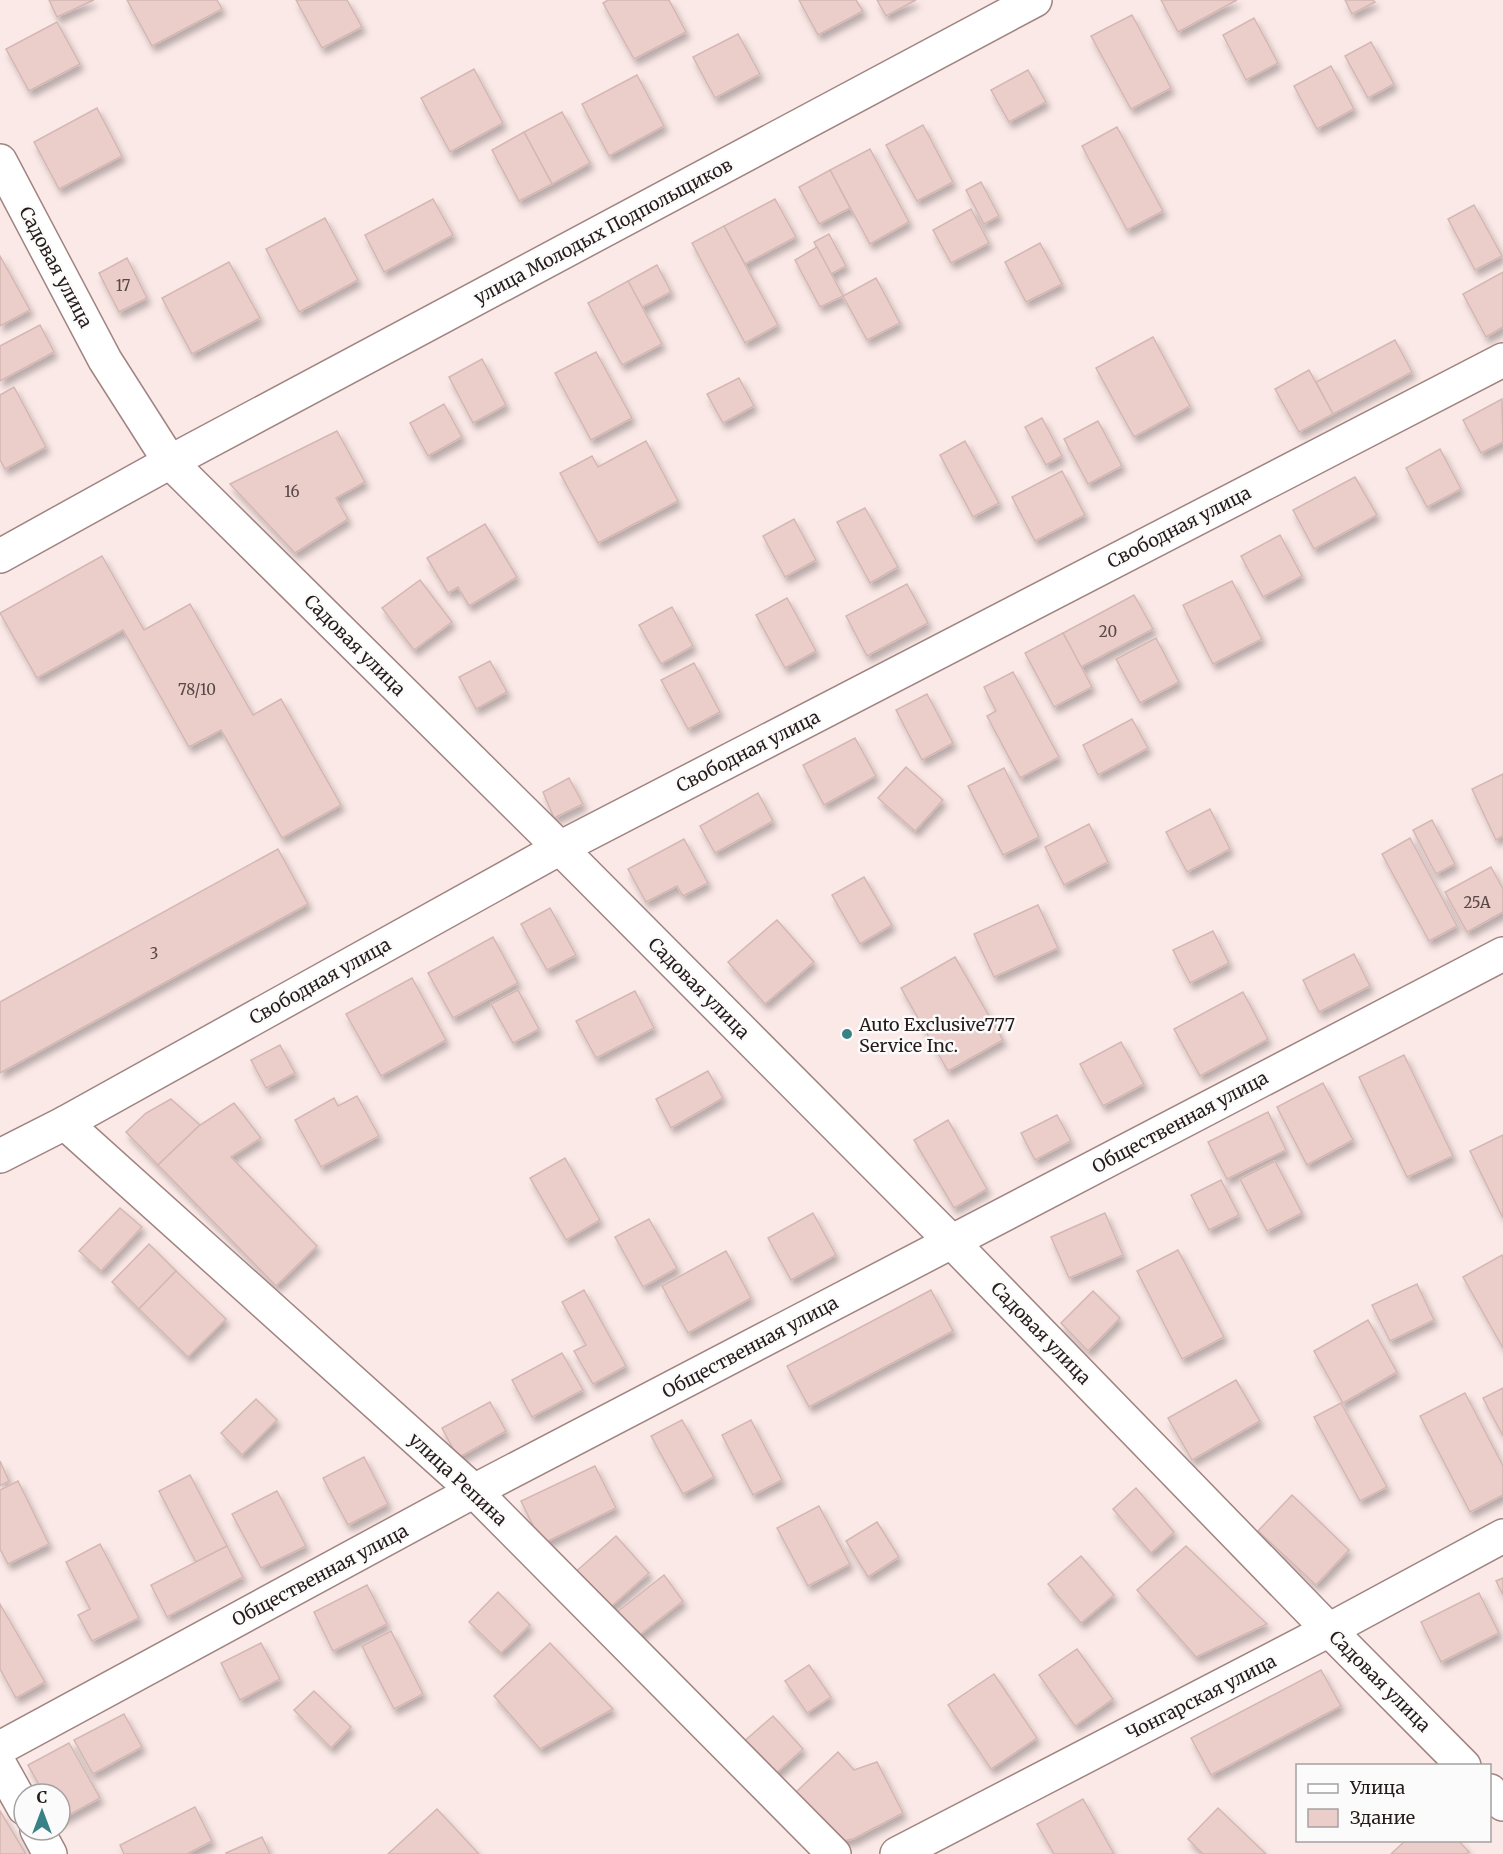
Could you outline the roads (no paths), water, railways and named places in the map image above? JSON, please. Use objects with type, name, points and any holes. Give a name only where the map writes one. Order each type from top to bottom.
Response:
[{"type":"street","name":"улица Молодых Подпольщиков","points":[[0,556],[170,462],[1035,0]]},
{"type":"street","name":"Садовая улица","points":[[0,161],[105,360],[170,462],[560,848],[951,1241],[1462,1764]]},
{"type":"street","name":"Свободная улица","points":[[0,1156],[65,1123],[560,848],[1503,360]]},
{"type":"street","name":"Общественная улица","points":[[0,1748],[474,1491],[1503,954]]},
{"type":"street","name":"улица Репина","points":[[65,1123],[474,1491],[834,1854]]},
{"type":"street","name":"Чонгарская улица","points":[[897,1854],[1329,1630],[1503,1536]]},
{"type":"street","points":[[0,1766],[12,1787]]},
{"type":"street","points":[[1491,1792],[1503,1804]]},
{"type":"place","name":"Auto Exclusive777 Service Inc.","points":[[847,1034]]}]
